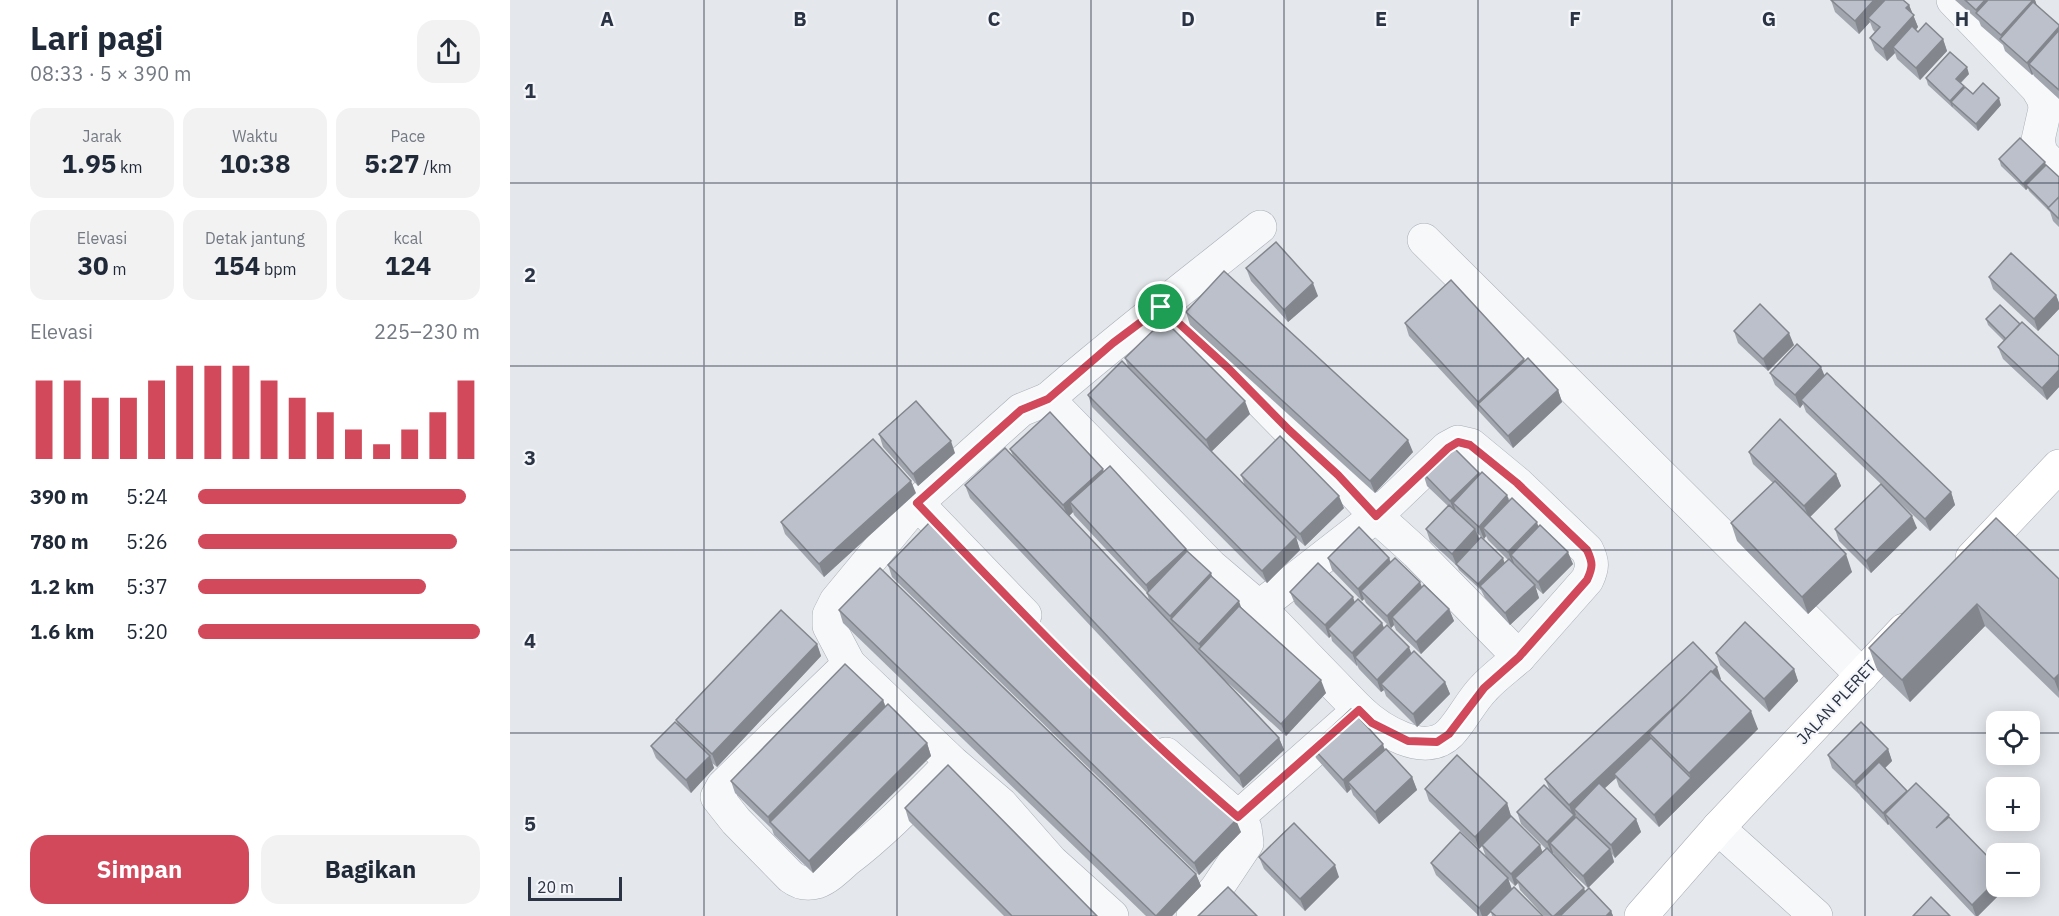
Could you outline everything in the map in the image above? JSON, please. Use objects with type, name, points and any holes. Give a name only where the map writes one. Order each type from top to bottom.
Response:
[{"type":"main road","points":[[1952,579],[2059,466]]},
{"type":"main road","name":"JALAN PLERET","points":[[1641,916],[1718,828],[1927,605]]},
{"type":"street","points":[[1953,0],[2037,88],[2044,100],[2045,109],[2038,140],[2041,153],[2059,172]]},
{"type":"street","points":[[1112,916],[1051,861],[1001,804],[952,762],[849,664],[829,626],[829,615],[836,601],[917,503],[1021,410],[1048,399],[1113,343],[1260,227]]},
{"type":"street","points":[[1424,240],[1862,675]]},
{"type":"street","points":[[1161,307],[1228,368],[1289,430],[1338,475],[1376,516],[1417,553],[1519,657]]},
{"type":"street","points":[[1048,399],[1211,566],[1259,607],[1372,723],[1408,741],[1437,742],[1449,734],[1484,688],[1519,657],[1587,580],[1593,568],[1593,562],[1587,550],[1517,483],[1470,445],[1458,442],[1448,448],[1376,516],[1259,607]]},
{"type":"street","points":[[917,503],[1044,634]]},
{"type":"street","points":[[849,664],[723,786],[717,798],[736,821],[791,876],[798,882],[807,884],[824,879],[896,818],[952,762]]},
{"type":"street","points":[[1238,817],[1359,710]]},
{"type":"street","points":[[1144,732],[1238,817],[1245,828],[1247,843],[1216,888],[1193,916]]},
{"type":"street","points":[[1718,828],[1816,916]]},
{"type":"building","points":[[1831,0],[1874,0],[1855,21]]},
{"type":"building","points":[[1885,0],[1903,0],[1909,5],[1906,8],[1914,15],[1883,49],[1870,38],[1880,27],[1868,18]]},
{"type":"building","points":[[1965,0],[1985,0],[1976,10]]},
{"type":"building","points":[[1988,0],[2033,0],[2001,35],[1976,13]]},
{"type":"building","points":[[2033,2],[2059,27],[2027,63],[2000,39]]},
{"type":"building","points":[[1926,23],[1943,39],[1916,68],[1893,47],[1912,26],[1918,32]]},
{"type":"building","points":[[2059,30],[2059,90],[2029,64]]},
{"type":"building","points":[[1950,52],[1967,67],[1956,79],[1964,86],[1950,101],[1926,78]]},
{"type":"building","points":[[1983,83],[1999,98],[1976,124],[1951,102],[1965,87],[1973,94]]},
{"type":"building","points":[[2020,138],[2045,162],[2023,184],[1999,159]]},
{"type":"building","points":[[2046,165],[2059,177],[2059,197],[2049,208],[2026,185]]},
{"type":"building","points":[[2059,197],[2059,219],[2048,208]]},
{"type":"building","points":[[1276,242],[1313,283],[1284,310],[1246,268]]},
{"type":"building","points":[[2011,253],[2056,295],[2034,319],[1989,277]]},
{"type":"building","points":[[1224,271],[1408,440],[1370,481],[1186,312]]},
{"type":"building","points":[[1451,280],[1524,359],[1478,402],[1405,323]]},
{"type":"building","points":[[1760,304],[1789,333],[1763,359],[1734,331]]},
{"type":"building","points":[[2000,305],[2020,324],[2006,339],[1986,319]]},
{"type":"building","points":[[1164,320],[1245,401],[1206,440],[1125,358]]},
{"type":"building","points":[[2022,322],[2059,356],[2059,370],[2042,388],[1998,347]]},
{"type":"building","points":[[1797,344],[1821,367],[1795,395],[1770,373]]},
{"type":"building","points":[[1528,358],[1558,390],[1508,436],[1478,404]]},
{"type":"building","points":[[1122,361],[1296,537],[1262,571],[1088,395]]},
{"type":"building","points":[[1827,373],[1951,492],[1925,519],[1801,400]]},
{"type":"building","points":[[916,401],[951,441],[913,474],[879,434]]},
{"type":"building","points":[[1050,412],[1103,469],[1063,505],[1010,449]]},
{"type":"building","points":[[1780,419],[1836,474],[1804,506],[1749,452]]},
{"type":"building","points":[[1280,436],[1339,496],[1300,534],[1241,475]]},
{"type":"building","points":[[873,439],[911,481],[819,564],[781,522]]},
{"type":"building","points":[[1451,445],[1479,473],[1450,501],[1423,473]]},
{"type":"building","points":[[1005,448],[1279,738],[1239,776],[965,485]]},
{"type":"building","points":[[1110,466],[1186,549],[1146,585],[1070,502]]},
{"type":"building","points":[[1482,472],[1507,495],[1479,527],[1453,503]]},
{"type":"building","points":[[1775,481],[1846,554],[1802,597],[1731,523]]},
{"type":"building","points":[[1881,484],[1912,516],[1866,561],[1835,529]]},
{"type":"building","points":[[1512,498],[1537,522],[1508,552],[1483,528]]},
{"type":"building","points":[[1449,505],[1475,529],[1452,554],[1426,529]]},
{"type":"building","points":[[1996,518],[2059,579],[2059,674],[2054,679],[1977,604],[1902,680],[1869,648]]},
{"type":"building","points":[[930,522],[1236,820],[1194,863],[888,565]]},
{"type":"building","points":[[1540,525],[1568,552],[1538,582],[1511,555]]},
{"type":"building","points":[[1359,527],[1389,558],[1358,589],[1328,558]]},
{"type":"building","points":[[1481,537],[1503,558],[1478,584],[1456,564]]},
{"type":"building","points":[[1187,551],[1211,573],[1170,616],[1147,593]]},
{"type":"building","points":[[1395,558],[1420,582],[1387,616],[1361,591]]},
{"type":"building","points":[[1509,559],[1535,585],[1505,613],[1480,586]]},
{"type":"building","points":[[1318,563],[1353,597],[1325,625],[1290,592]]},
{"type":"building","points":[[880,568],[1196,874],[1156,916],[839,610]]},
{"type":"building","points":[[1211,576],[1239,601],[1199,644],[1171,619]]},
{"type":"building","points":[[1424,585],[1449,609],[1416,642],[1392,617]]},
{"type":"building","points":[[1358,599],[1382,623],[1352,653],[1328,629]]},
{"type":"building","points":[[1239,606],[1321,680],[1281,724],[1199,649]]},
{"type":"building","points":[[781,610],[817,644],[712,754],[676,720]]},
{"type":"building","points":[[1745,622],[1794,669],[1764,699],[1716,653]]},
{"type":"building","points":[[1387,625],[1409,647],[1377,680],[1355,657]]},
{"type":"building","points":[[1693,642],[1717,667],[1569,805],[1545,779]]},
{"type":"building","points":[[1414,651],[1445,682],[1413,714],[1381,684]]},
{"type":"building","points":[[845,664],[883,700],[768,817],[731,781]]},
{"type":"building","points":[[1711,671],[1751,711],[1689,773],[1649,733]]},
{"type":"building","points":[[888,704],[927,743],[809,861],[770,822]]},
{"type":"building","points":[[1351,709],[1383,744],[1343,780],[1311,746]]},
{"type":"building","points":[[675,722],[710,756],[686,780],[651,746]]},
{"type":"building","points":[[1861,722],[1888,749],[1854,782],[1828,755]]},
{"type":"building","points":[[1651,738],[1691,778],[1654,815],[1614,774]]},
{"type":"building","points":[[1386,749],[1412,777],[1375,812],[1348,782]]},
{"type":"building","points":[[1457,755],[1507,803],[1475,837],[1425,789]]},
{"type":"building","points":[[1879,762],[1907,791],[1883,813],[1856,785]]},
{"type":"building","points":[[948,765],[1097,916],[1012,916],[905,808]]},
{"type":"building","points":[[1599,783],[1636,819],[1611,845],[1574,809]]},
{"type":"building","points":[[1916,783],[1949,815],[1936,828],[1949,817],[1986,855],[1986,891],[1972,905],[1885,814]]},
{"type":"building","points":[[1544,785],[1574,815],[1547,842],[1517,812]]},
{"type":"building","points":[[1511,816],[1540,845],[1511,874],[1482,845]]},
{"type":"building","points":[[1576,817],[1610,849],[1583,876],[1550,843]]},
{"type":"building","points":[[1294,823],[1335,865],[1300,899],[1259,857]]},
{"type":"building","points":[[1460,832],[1508,878],[1479,908],[1431,863]]},
{"type":"building","points":[[1547,848],[1584,888],[1554,916],[1515,878]]},
{"type":"building","points":[[1228,887],[1257,916],[1198,916]]},
{"type":"building","points":[[1514,887],[1543,916],[1496,916],[1490,911]]},
{"type":"building","points":[[1589,888],[1611,911],[1606,916],[1560,916]]},
{"type":"building","points":[[1931,897],[1950,916],[1913,916]]},
{"type":"route","points":[[1161,307],[1228,368],[1289,430],[1338,475],[1376,516],[1448,448],[1458,442],[1470,445],[1517,483],[1587,550],[1593,562],[1593,568],[1587,580],[1519,657],[1484,688],[1449,734],[1437,742],[1408,741],[1372,723],[1359,710],[1238,817],[1178,765],[1010,601],[917,503],[1021,410],[1048,399],[1113,343],[1161,307]]}]
